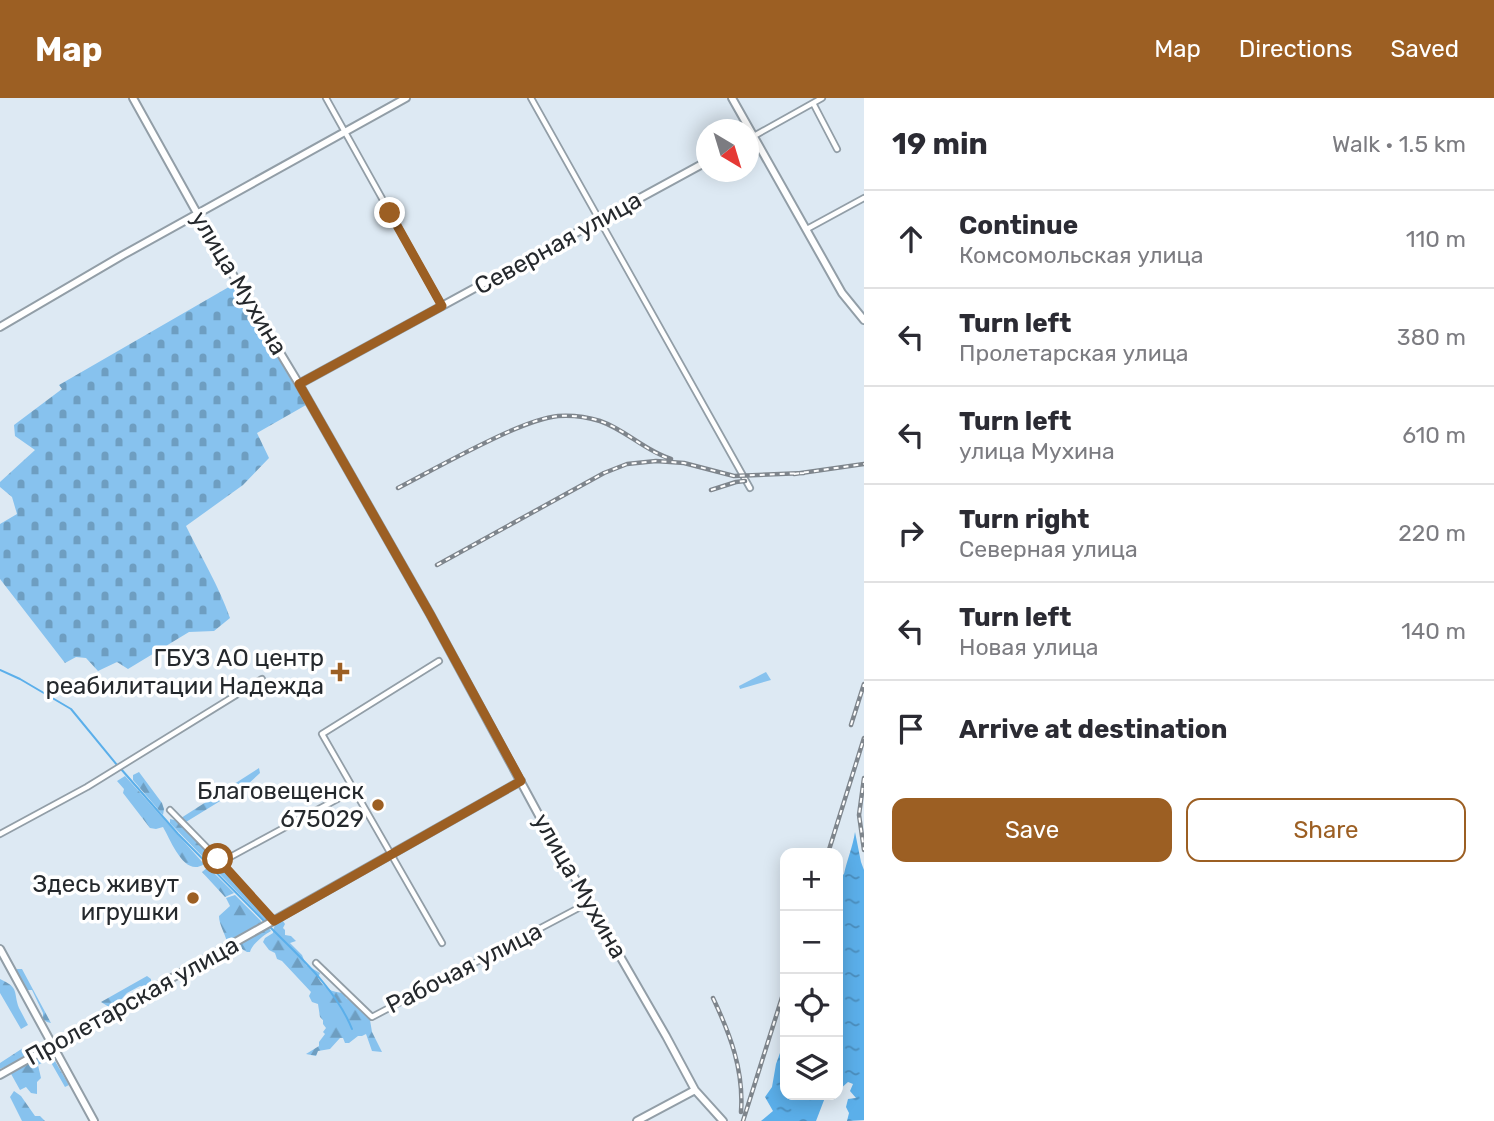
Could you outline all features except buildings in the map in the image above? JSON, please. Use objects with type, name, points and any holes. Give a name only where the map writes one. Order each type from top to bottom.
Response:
[{"type":"main road","name":"улица Мухина","points":[[133,98],[197,215],[299,384],[430,614],[588,903],[695,1090],[723,1121]]},
{"type":"main road","points":[[0,327],[123,255],[406,98]]},
{"type":"main road","points":[[732,98],[742,119]]},
{"type":"main road","points":[[759,151],[842,293],[864,320]]},
{"type":"main road","name":"Северная улица","points":[[299,384],[696,167]]},
{"type":"main road","name":"Пролетарская улица","points":[[0,1075],[521,781]]},
{"type":"main road","points":[[0,949],[94,1121]]},
{"type":"main road","points":[[637,1121],[695,1090]]},
{"type":"street","points":[[326,98],[442,306]]},
{"type":"street","points":[[531,98],[750,488]]},
{"type":"street","points":[[759,133],[822,98]]},
{"type":"street","points":[[813,103],[838,149]]},
{"type":"street","points":[[806,230],[864,198]]},
{"type":"street","points":[[439,661],[322,734],[442,943]]},
{"type":"street","points":[[0,834],[78,793],[262,678]]},
{"type":"street","points":[[221,862],[354,790]]},
{"type":"street","points":[[170,810],[221,862],[269,923]]},
{"type":"street","name":"Рабочая улица","points":[[316,963],[372,1017],[588,903]]},
{"type":"green space","points":[[234,284],[306,405],[257,433],[269,458],[243,485],[186,526],[230,618],[214,631],[189,632],[128,669],[117,662],[98,671],[86,658],[76,657],[65,663],[0,579],[0,524],[17,514],[12,497],[0,487],[0,482],[35,450],[15,436],[14,425],[62,389],[59,385]]},
{"type":"green space","points":[[766,672],[771,680],[740,689],[739,686]]},
{"type":"green space","points":[[259,768],[260,773],[246,786],[186,822],[181,818]]},
{"type":"green space","points":[[139,772],[162,803],[163,815],[133,780],[133,775]]},
{"type":"green space","points":[[125,776],[204,864],[197,867],[185,862],[174,849],[163,827],[150,828],[117,781]]},
{"type":"green space","points":[[170,819],[183,822],[218,862],[203,857],[170,823]]},
{"type":"green space","points":[[214,863],[227,871],[271,921],[267,923],[212,866]]},
{"type":"green space","points":[[208,867],[234,893],[225,897],[202,872]]},
{"type":"green space","points":[[235,895],[263,924],[232,942],[227,942],[219,916],[230,906],[226,898]]},
{"type":"green space","points":[[283,921],[285,935],[296,941],[290,943],[302,955],[306,965],[320,973],[318,978],[323,985],[332,991],[344,993],[370,1020],[372,1032],[382,1052],[372,1051],[366,1034],[349,1043],[340,1038],[330,1049],[318,1051],[316,1056],[306,1054],[319,1046],[326,1028],[320,1017],[318,1004],[312,1002],[309,996],[311,992],[263,942],[273,933],[275,925]]},
{"type":"green space","points":[[265,928],[271,931],[256,943],[250,952],[242,949],[240,941]]},
{"type":"green space","points":[[17,969],[22,969],[51,1023],[43,1019],[43,1013],[32,990],[26,990]]},
{"type":"green space","points":[[147,976],[151,979],[151,984],[127,993],[119,1002],[109,1007],[101,1002]]},
{"type":"green space","points":[[0,979],[11,985],[15,991],[19,1008],[28,1025],[21,1029],[0,993]]},
{"type":"green space","points":[[23,1048],[27,1052],[23,1059],[0,1069],[0,1063]]},
{"type":"green space","points":[[49,1051],[69,1085],[65,1087],[49,1059],[38,1065],[41,1078],[37,1082],[37,1094],[31,1093],[26,1087],[20,1090],[10,1072]]},
{"type":"green space","points":[[14,1091],[21,1096],[35,1116],[40,1116],[45,1121],[22,1121],[10,1097]]},
{"type":"water","points":[[855,832],[864,870],[864,1120],[847,1121],[848,1099],[856,1098],[850,1091],[853,1084],[848,1082],[843,1086],[843,875]]},
{"type":"water","points":[[780,1053],[780,1100],[824,1100],[816,1121],[761,1121],[773,1111],[765,1097],[772,1087]]},
{"type":"waterway","points":[[0,670],[71,709],[117,765]]},
{"type":"waterway","points":[[121,769],[178,834],[266,923]]},
{"type":"waterway","points":[[270,927],[327,987],[352,1029]]},
{"type":"railway","points":[[398,488],[508,432],[558,416],[600,421],[671,459]]},
{"type":"railway","points":[[437,565],[604,473],[627,464],[656,461],[684,463],[734,476],[804,473]]},
{"type":"railway","points":[[794,474],[864,464]]},
{"type":"railway","points":[[711,490],[745,481]]},
{"type":"railway","points":[[851,725],[864,684]]},
{"type":"railway","points":[[830,848],[864,738]]},
{"type":"railway","points":[[864,778],[859,815],[864,850]]},
{"type":"railway","points":[[713,998],[735,1053],[741,1112]]},
{"type":"railway","points":[[743,1121],[780,1004]]},
{"type":"place","name":"ГБУЗ АО центр реабилитации Надежда","points":[[340,672]]},
{"type":"place","name":"Благовещенск 675029","points":[[378,805]]},
{"type":"place","name":"Здесь живут игрушки","points":[[193,898]]},
{"type":"route","points":[[218,859],[274,921],[521,781],[299,384],[442,306],[390,213]]}]
